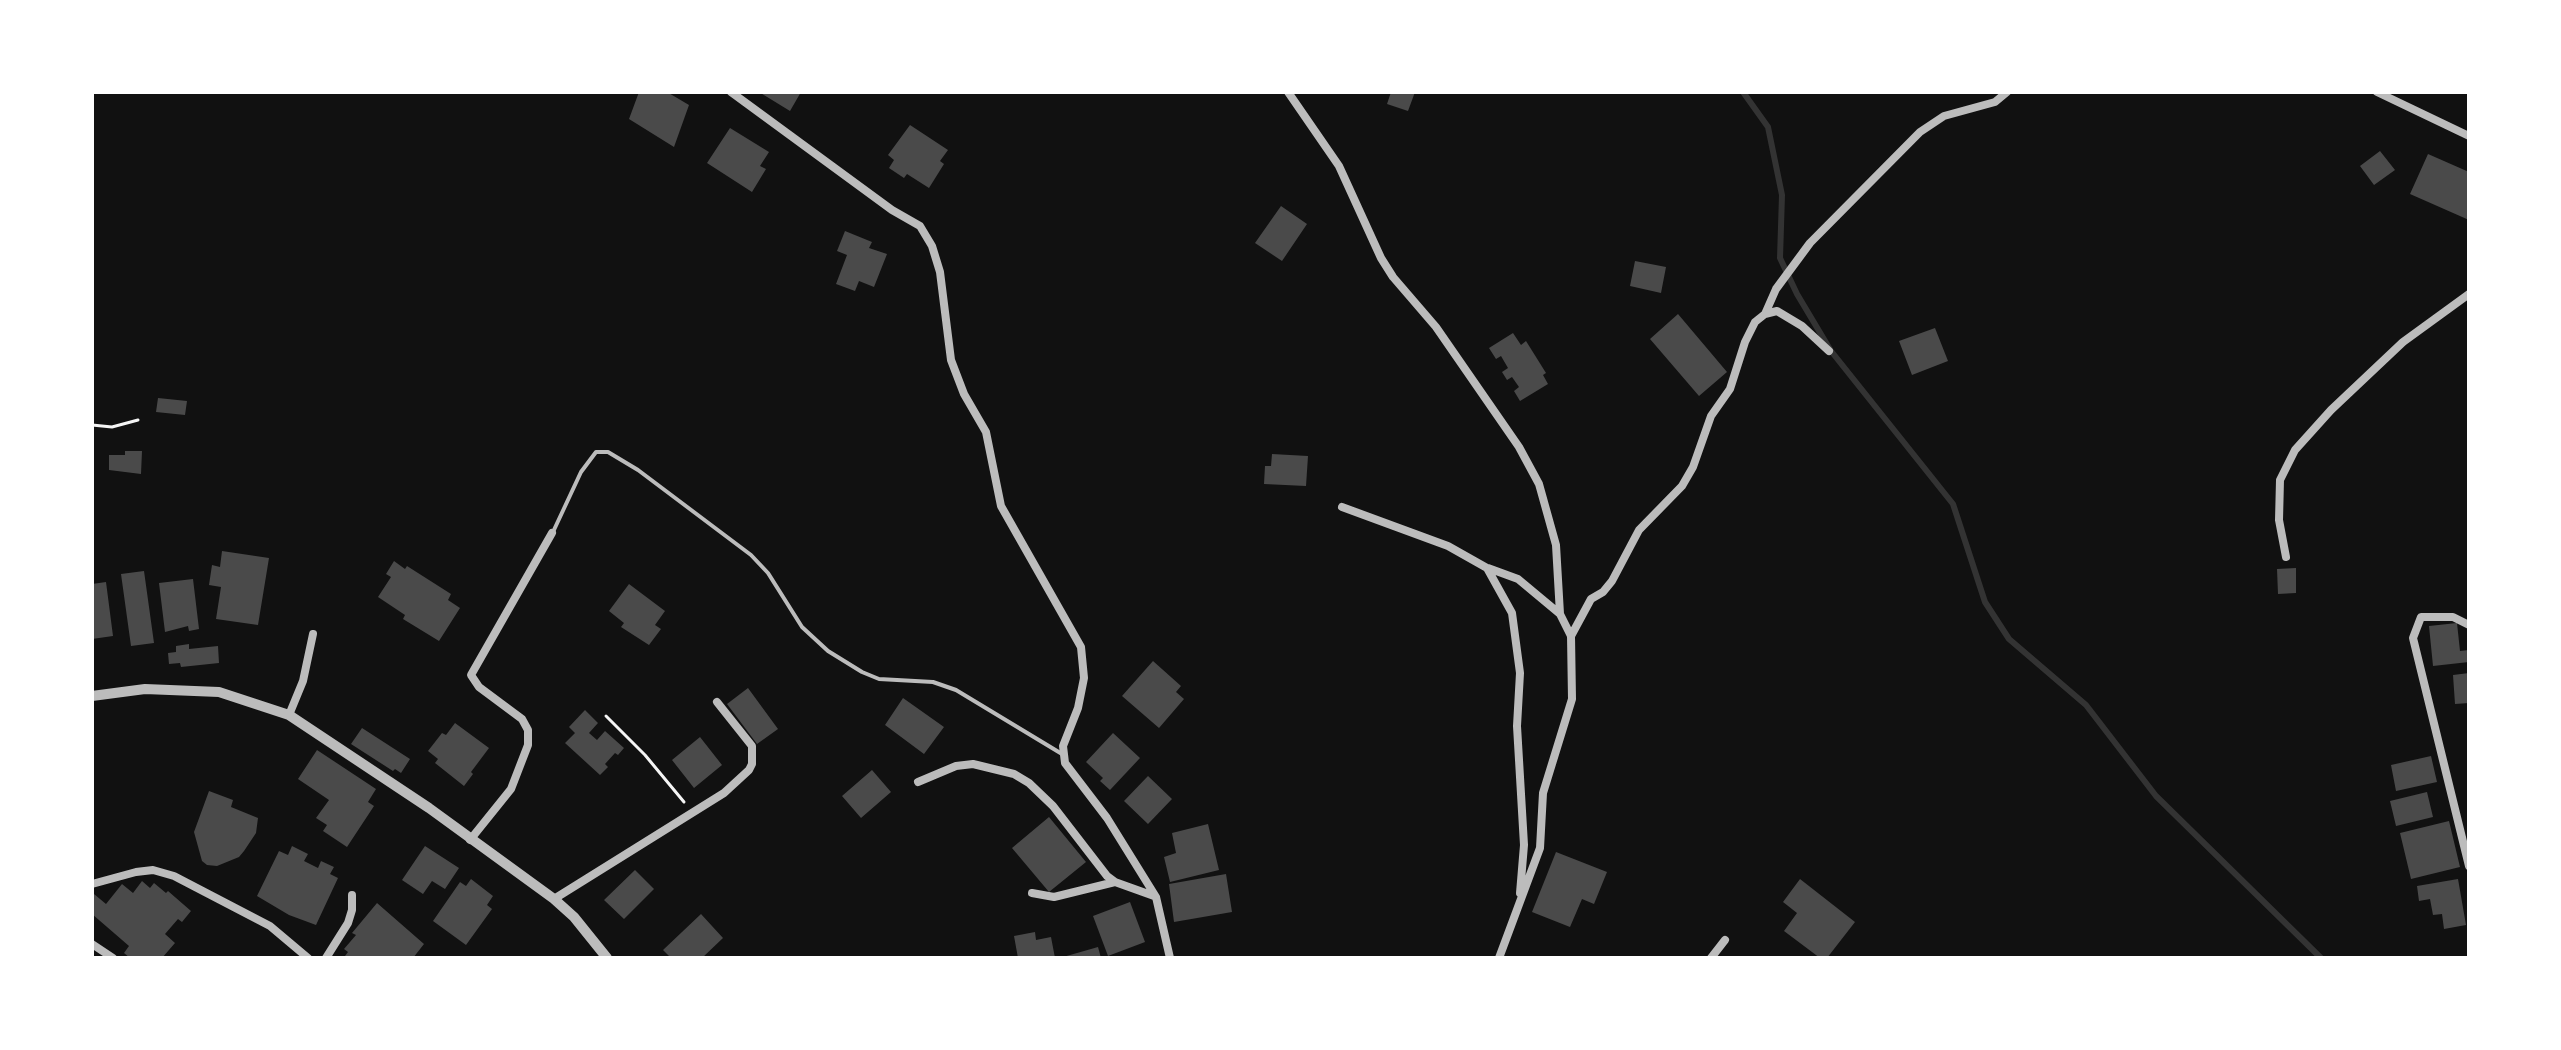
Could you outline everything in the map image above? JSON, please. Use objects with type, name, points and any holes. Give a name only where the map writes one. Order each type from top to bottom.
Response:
[{"type":"street","points":[[731,92],[892,210],[920,226],[932,246],[940,272],[951,360],[964,394],[986,432],[1001,506],[1081,647],[1084,662],[1081,693],[1062,754],[1069,770],[1099,806],[1156,897],[1170,958]]},
{"type":"street","points":[[1288,92],[1344,173],[1381,258],[1393,277],[1436,327],[1533,472],[1548,512],[1556,545],[1560,614],[1571,636],[1572,699],[1543,793],[1540,848],[1499,958]]},
{"type":"street","points":[[1765,314],[1776,289],[1810,243],[1920,132],[1944,116],[1995,102],[2007,92]]},
{"type":"street","points":[[2377,92],[2469,133]]},
{"type":"street","points":[[2286,557],[2279,520],[2280,480],[2295,450],[2331,410],[2403,342],[2469,294]]},
{"type":"street","points":[[1571,636],[1591,599],[1603,592],[1612,581],[1639,530],[1682,486],[1693,467],[1711,416],[1730,389],[1755,322],[1765,314],[1777,311],[1788,316],[1829,351]]},
{"type":"street","points":[[1342,507],[1448,546],[1487,568],[1518,579],[1560,614]]},
{"type":"street","points":[[470,840],[511,789],[528,745],[528,730],[522,719],[479,687],[471,675],[552,533]]},
{"type":"street","points":[[1487,568],[1512,613],[1520,673],[1517,726],[1524,845],[1519,906]]},
{"type":"street","points":[[2469,625],[2453,617],[2421,617],[2413,638],[2469,866]]},
{"type":"street","points":[[289,715],[303,681],[313,634]]},
{"type":"street","points":[[92,696],[145,689],[219,692],[289,715],[429,808],[554,899],[574,917],[607,958]]},
{"type":"street","points":[[554,899],[735,784],[752,764],[752,746],[717,702]]},
{"type":"street","points":[[918,782],[956,766],[973,764],[1014,774],[1029,783],[1053,806],[1100,869],[1115,882],[1156,897]]},
{"type":"street","points":[[92,884],[153,870],[174,876],[270,926],[308,958]]},
{"type":"street","points":[[1032,893],[1054,897],[1115,882]]},
{"type":"street","points":[[326,958],[348,923],[352,895]]},
{"type":"street","points":[[1711,958],[1725,940]]},
{"type":"street","points":[[92,944],[100,955],[113,958]]},
{"type":"lane","points":[[552,533],[581,472],[596,452],[608,452],[638,470],[751,555],[768,573],[802,627],[828,651],[879,679],[924,680],[956,690],[1062,754]]},
{"type":"path","points":[[92,425],[112,427],[138,420]]},
{"type":"path","points":[[606,716],[645,755],[693,812]]},
{"type":"building","points":[[639,92],[667,92],[689,105],[674,147],[629,119]]},
{"type":"building","points":[[759,92],[801,92],[790,111]]},
{"type":"building","points":[[1391,92],[1415,92],[1408,111],[1387,104]]},
{"type":"building","points":[[910,125],[948,150],[940,161],[944,164],[929,188],[907,174],[904,178],[889,168],[894,160],[888,155]]},
{"type":"building","points":[[730,128],[769,152],[760,166],[766,169],[752,192],[707,163]]},
{"type":"building","points":[[2380,151],[2395,170],[2374,185],[2360,166]]},
{"type":"building","points":[[2428,154],[2469,172],[2469,220],[2410,194]]},
{"type":"building","points":[[1281,206],[1307,224],[1282,261],[1255,243]]},
{"type":"building","points":[[845,231],[872,242],[869,248],[887,254],[874,287],[859,281],[855,291],[836,284],[847,255],[837,251]]},
{"type":"building","points":[[1635,261],[1666,267],[1661,293],[1630,286]]},
{"type":"building","points":[[1678,314],[1727,372],[1699,396],[1650,339]]},
{"type":"building","points":[[1935,328],[1948,361],[1912,375],[1899,341]]},
{"type":"building","points":[[1513,333],[1521,345],[1526,341],[1546,373],[1543,375],[1548,384],[1520,401],[1514,391],[1519,387],[1512,377],[1507,380],[1502,372],[1508,368],[1501,356],[1496,359],[1489,348]]},
{"type":"building","points":[[158,398],[187,401],[185,415],[156,412]]},
{"type":"building","points":[[125,451],[142,451],[141,474],[109,470],[109,455],[125,455]]},
{"type":"building","points":[[1272,454],[1308,456],[1306,486],[1264,484],[1265,466],[1271,466]]},
{"type":"building","points":[[222,551],[269,558],[258,625],[216,619],[221,587],[209,585],[212,565],[220,567]]},
{"type":"building","points":[[394,561],[451,594],[448,600],[460,608],[439,641],[403,619],[405,615],[378,597],[391,577],[386,574]]},
{"type":"building","points":[[2296,568],[2296,593],[2278,594],[2277,569]]},
{"type":"building","points":[[144,571],[154,643],[131,646],[121,574]]},
{"type":"building","points":[[193,579],[199,629],[189,631],[188,626],[165,632],[159,583]]},
{"type":"building","points":[[106,582],[113,636],[92,639],[92,584]]},
{"type":"building","points":[[629,584],[665,611],[655,625],[661,629],[649,645],[621,627],[624,623],[609,611]]},
{"type":"building","points":[[2457,623],[2460,651],[2469,650],[2469,662],[2433,666],[2429,626]]},
{"type":"building","points":[[189,644],[189,649],[218,646],[219,663],[181,667],[180,663],[169,664],[168,653],[176,652],[176,646]]},
{"type":"building","points":[[1153,661],[1181,686],[1176,692],[1184,699],[1159,728],[1122,696]]},
{"type":"building","points":[[2469,673],[2469,703],[2455,704],[2453,675]]},
{"type":"building","points":[[748,688],[778,729],[757,744],[727,704]]},
{"type":"building","points":[[903,698],[944,727],[924,754],[885,725]]},
{"type":"building","points":[[585,710],[598,723],[589,733],[597,740],[605,731],[624,748],[605,764],[608,767],[600,775],[565,743],[575,733],[569,727]]},
{"type":"building","points":[[455,723],[489,748],[464,786],[435,763],[438,759],[428,751],[442,733],[446,735]]},
{"type":"building","points":[[362,728],[410,759],[401,773],[351,744]]},
{"type":"building","points":[[1113,733],[1140,758],[1110,790],[1100,781],[1103,778],[1086,762]]},
{"type":"building","points":[[700,737],[722,765],[694,788],[672,760]]},
{"type":"building","points":[[317,750],[376,789],[368,802],[374,806],[347,847],[323,831],[327,825],[316,818],[329,800],[298,779]]},
{"type":"building","points":[[2431,756],[2437,782],[2396,791],[2391,765]]},
{"type":"building","points":[[872,770],[891,792],[861,818],[842,796]]},
{"type":"building","points":[[1148,776],[1172,799],[1148,824],[1124,801]]},
{"type":"building","points":[[209,791],[233,800],[231,807],[258,818],[256,833],[239,857],[217,866],[202,861],[194,832]]},
{"type":"building","points":[[2427,792],[2433,817],[2396,826],[2390,801]]},
{"type":"building","points":[[1049,817],[1086,862],[1049,892],[1012,848]]},
{"type":"building","points":[[2449,821],[2460,867],[2411,879],[2400,833]]},
{"type":"building","points":[[1208,824],[1219,870],[1170,882],[1164,857],[1176,853],[1172,833]]},
{"type":"building","points":[[292,846],[308,854],[304,861],[318,868],[321,861],[334,867],[330,874],[338,878],[316,925],[289,915],[257,896],[279,851],[288,855]]},
{"type":"building","points":[[425,846],[459,868],[445,889],[432,881],[423,894],[402,880]]},
{"type":"building","points":[[1556,852],[1607,872],[1594,904],[1582,899],[1570,927],[1532,912]]},
{"type":"building","points":[[635,870],[654,889],[624,919],[604,900]]},
{"type":"building","points":[[1226,874],[1232,912],[1174,922],[1169,884]]},
{"type":"building","points":[[471,879],[493,896],[487,905],[492,909],[466,945],[433,921],[460,882],[466,886]]},
{"type":"building","points":[[1800,879],[1855,922],[1827,958],[1820,958],[1784,931],[1797,913],[1783,902]]},
{"type":"building","points":[[2458,879],[2466,925],[2444,929],[2442,914],[2433,915],[2430,899],[2419,901],[2417,886]]},
{"type":"building","points":[[142,881],[150,888],[154,883],[166,893],[168,891],[191,911],[182,922],[178,919],[165,934],[175,943],[162,958],[130,958],[124,953],[129,946],[92,914],[94,894],[106,904],[122,884],[133,893]]},
{"type":"building","points":[[1130,902],[1145,942],[1108,956],[1093,916]]},
{"type":"building","points":[[377,903],[424,944],[413,958],[345,956],[348,952],[344,949],[356,935],[352,933]]},
{"type":"building","points":[[701,914],[723,938],[702,958],[671,958],[663,950]]},
{"type":"building","points":[[1035,932],[1036,940],[1051,937],[1055,958],[1018,958],[1014,936]]},
{"type":"building","points":[[1098,947],[1101,958],[1063,958],[1063,957]]},
{"type":"waterway","points":[[1743,92],[1768,127],[1782,195],[1780,258],[1797,294],[1831,351],[1953,504],[1985,602],[2009,639],[2086,705],[2156,796],[2321,958]]}]
